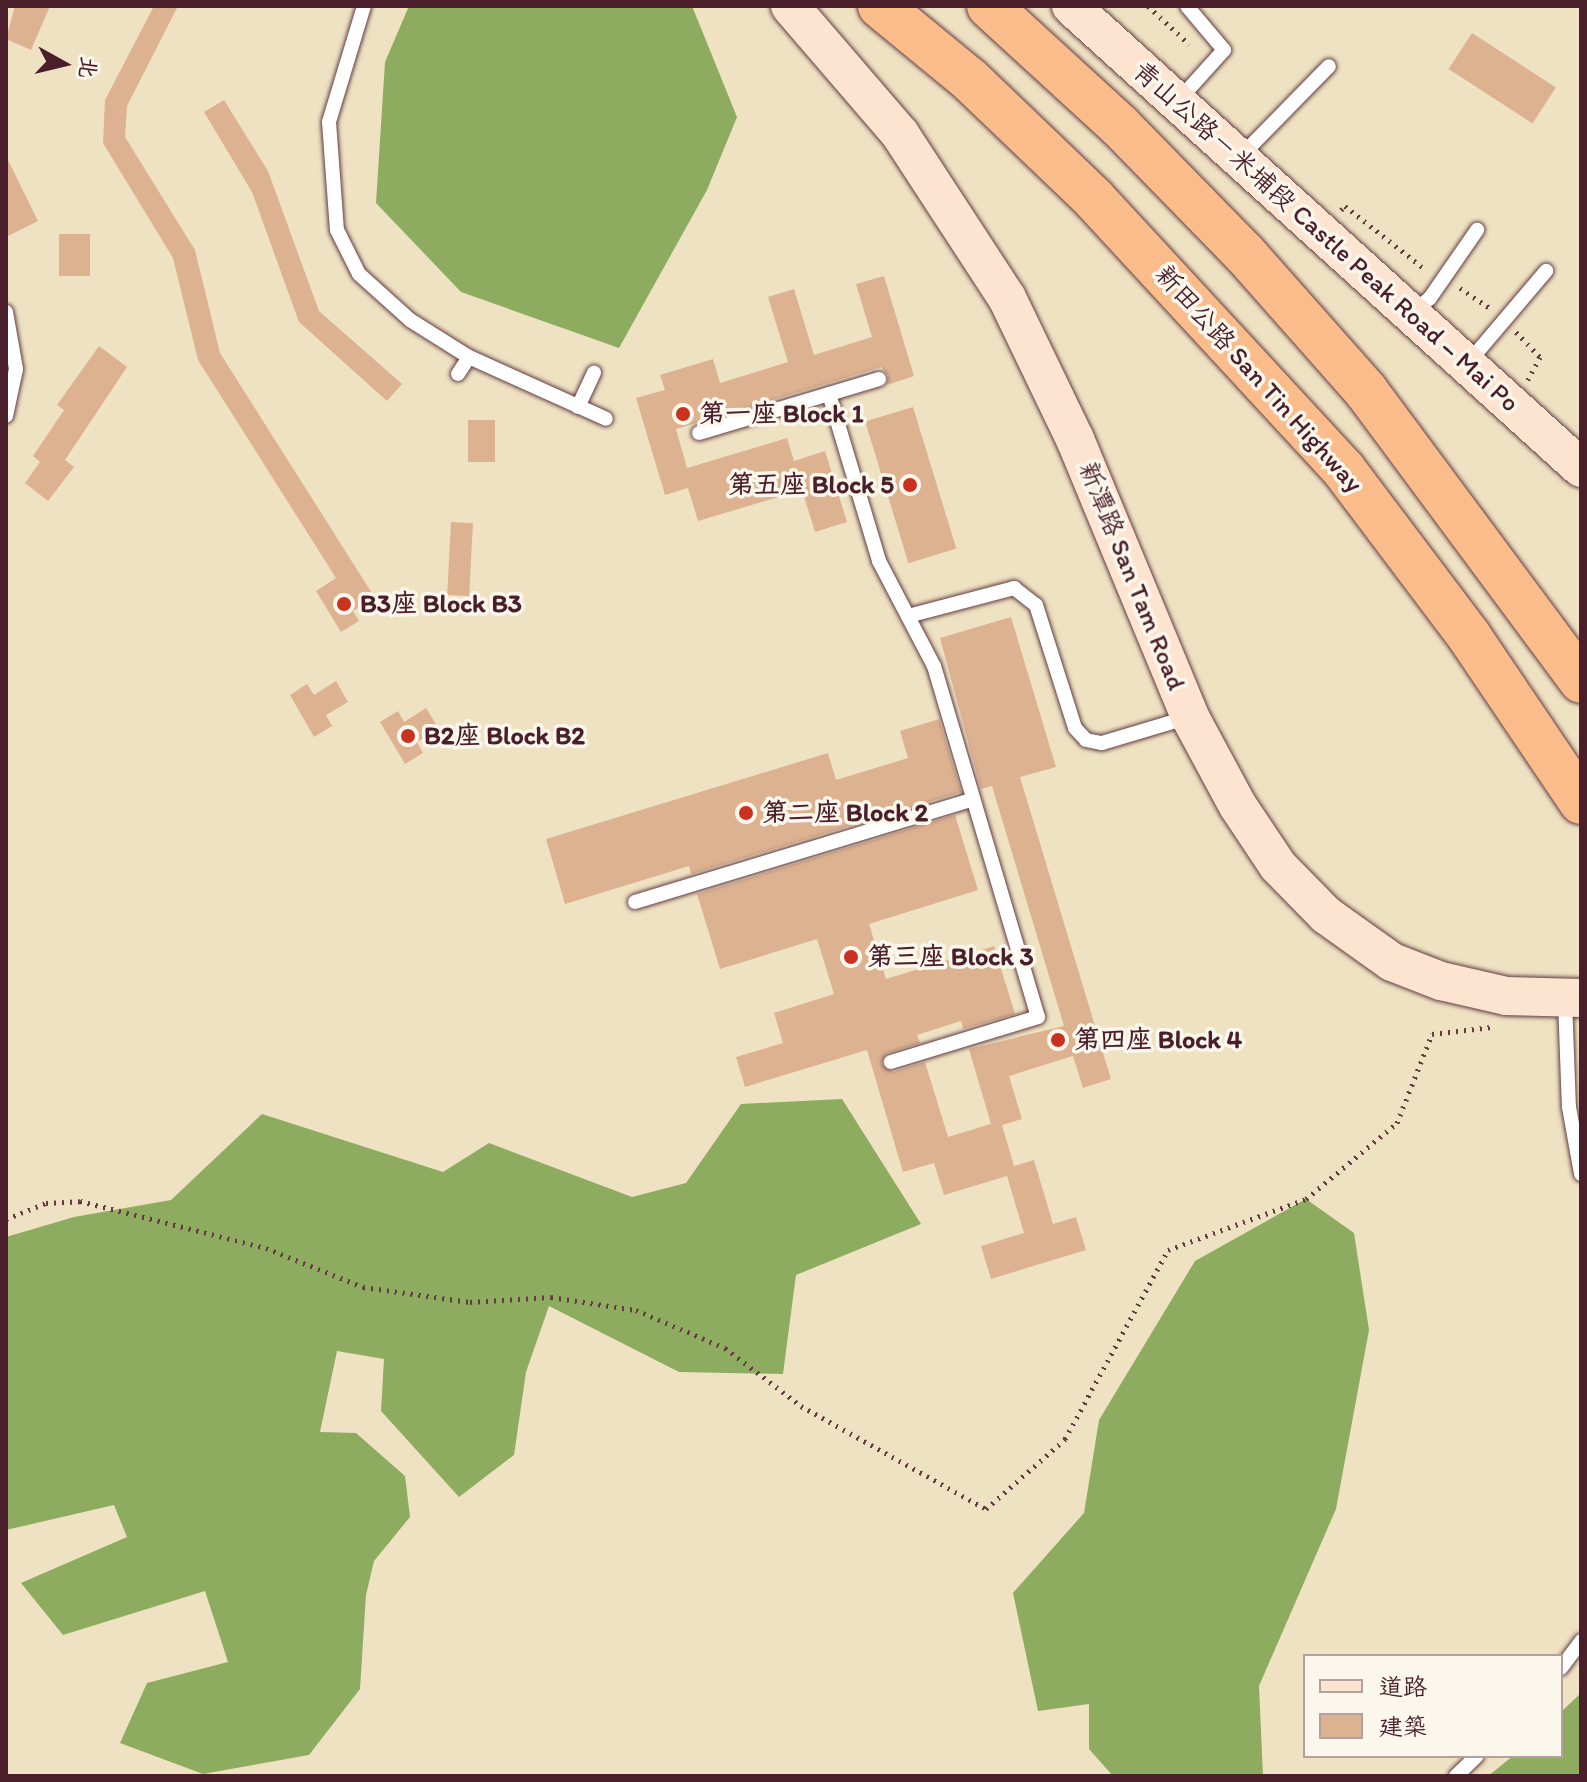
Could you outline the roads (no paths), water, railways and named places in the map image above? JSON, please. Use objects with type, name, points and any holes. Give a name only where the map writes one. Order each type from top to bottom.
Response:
[{"type":"highway","name":"新田公路 San Tin Highway","points":[[880,6],[969,79],[1094,199],[1344,470],[1469,636],[1581,802]]},
{"type":"highway","points":[[989,6],[1120,126],[1245,254],[1366,391],[1581,681]]},
{"type":"street","name":"新潭路 San Tam Road","points":[[790,6],[909,146],[1007,298],[1075,439],[1190,717],[1264,847],[1303,894],[1350,935],[1392,962],[1441,981],[1506,996],[1573,999]]},
{"type":"street","name":"青山公路－米埔段 Castle Peak Road – Mai Po","points":[[1071,6],[1581,468]]},
{"type":"lane","points":[[364,6],[329,122],[337,230],[359,274],[410,320],[469,357],[606,419]]},
{"type":"lane","points":[[1177,102],[1224,50],[1187,6]]},
{"type":"lane","points":[[1239,158],[1329,66]]},
{"type":"lane","points":[[1411,314],[1430,298],[1477,230]]},
{"type":"lane","points":[[1466,365],[1546,271]]},
{"type":"lane","points":[[6,312],[16,369],[6,416]]},
{"type":"lane","points":[[458,374],[469,357]]},
{"type":"lane","points":[[578,407],[594,373]]},
{"type":"lane","points":[[699,433],[879,379]]},
{"type":"lane","points":[[829,394],[879,561],[934,666],[1038,1017],[891,1062]]},
{"type":"lane","points":[[908,616],[1014,588],[1036,605],[1072,720],[1086,740],[1102,743],[1190,717]]},
{"type":"lane","points":[[635,902],[973,799]]},
{"type":"lane","points":[[1573,999],[1569,1107],[1581,1174]]},
{"type":"lane","points":[[1563,1665],[1581,1641]]},
{"type":"lane","points":[[1456,1776],[1475,1758]]},
{"type":"place","name":"第一座 Block 1","points":[[683,414]]},
{"type":"place","name":"第五座 Block 5","points":[[910,485]]},
{"type":"place","name":"B3座 Block B3","points":[[344,604]]},
{"type":"place","name":"B2座 Block B2","points":[[408,736]]},
{"type":"place","name":"第二座 Block 2","points":[[746,813]]},
{"type":"place","name":"第三座 Block 3","points":[[851,957]]},
{"type":"place","name":"第四座 Block 4","points":[[1058,1040]]}]
